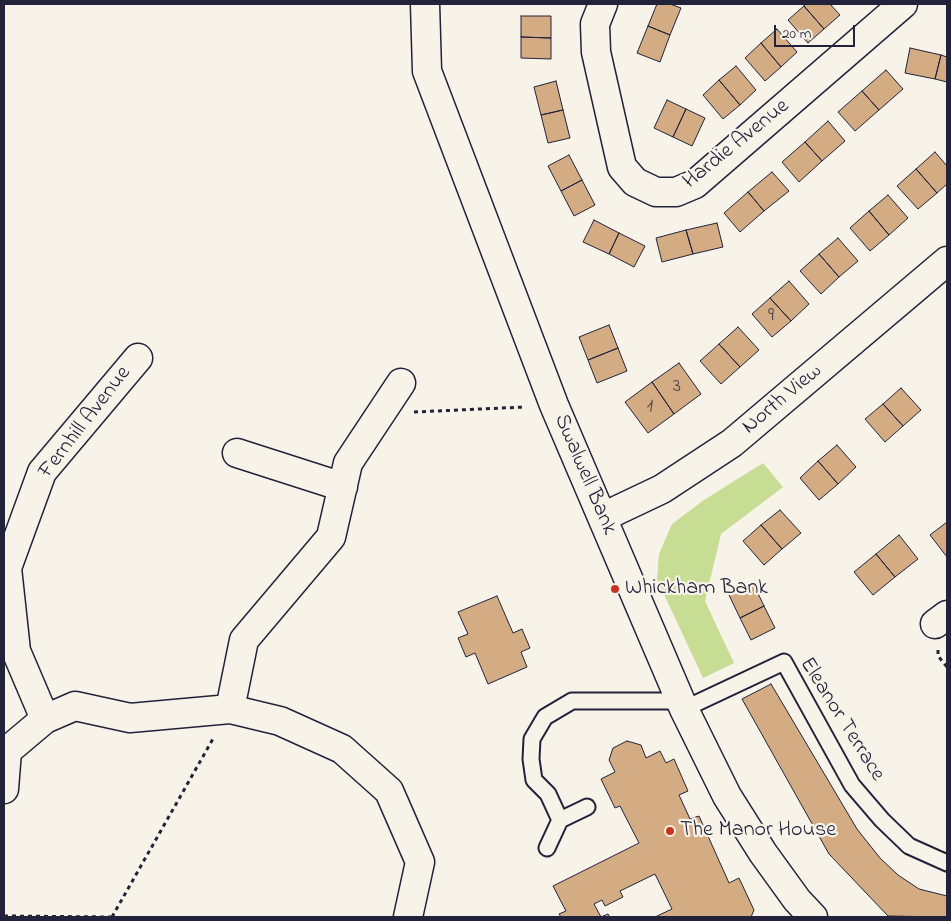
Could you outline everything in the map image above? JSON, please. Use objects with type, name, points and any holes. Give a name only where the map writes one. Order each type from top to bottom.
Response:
[{"type":"street","name":"Swalwell Bank","points":[[425,4],[427,71],[554,405],[683,705],[732,804],[762,853],[797,900],[813,917]]},
{"type":"street","name":"Hardie Avenue","points":[[603,4],[595,24],[596,52],[622,167],[635,182],[656,192],[676,192],[695,184],[903,4]]},
{"type":"street","name":"North View","points":[[602,517],[662,489],[732,443],[947,261]]},
{"type":"street","name":"Fernhill Avenue","points":[[45,719],[16,651],[7,568],[42,472],[138,358]]},
{"type":"street","points":[[230,709],[244,640],[331,537],[348,463],[401,383]]},
{"type":"street","points":[[238,453],[342,487]]},
{"type":"street","points":[[4,789],[7,751],[45,719],[75,706],[130,718],[230,709],[280,721],[342,748],[389,791],[420,862],[408,917]]},
{"type":"lane","name":"Eleanor Terrace","points":[[683,705],[784,662],[852,785],[882,820],[909,846],[947,863]]},
{"type":"lane","points":[[560,820],[548,794],[534,780],[531,758],[532,739],[545,717],[572,701],[683,705]]},
{"type":"lane","points":[[547,848],[560,820],[587,807]]},
{"type":"path","points":[[381,414],[554,405]]},
{"type":"path","points":[[4,916],[112,917],[230,709]]},
{"type":"green space","points":[[763,463],[783,487],[721,534],[705,601],[734,663],[703,678],[657,579],[659,554],[672,524],[704,500]]},
{"type":"building","points":[[657,4],[670,4],[681,8],[670,35],[648,26]]},
{"type":"building","points":[[806,4],[830,4],[840,15],[824,29],[804,6]]},
{"type":"building","points":[[804,6],[824,29],[808,43],[788,20]]},
{"type":"building","points":[[521,16],[551,16],[551,38],[521,37]]},
{"type":"building","points":[[648,26],[670,35],[660,62],[637,53]]},
{"type":"building","points":[[777,29],[797,52],[781,67],[761,43]]},
{"type":"building","points":[[521,37],[551,38],[551,59],[521,58]]},
{"type":"building","points":[[761,43],[781,67],[765,81],[745,58]]},
{"type":"building","points":[[910,48],[941,55],[935,79],[905,73]]},
{"type":"building","points":[[941,55],[947,57],[947,82],[935,79]]},
{"type":"building","points":[[736,66],[756,90],[740,105],[719,80]]},
{"type":"building","points":[[886,70],[903,89],[879,110],[862,91]]},
{"type":"building","points":[[719,80],[740,105],[723,119],[703,95]]},
{"type":"building","points":[[556,81],[563,110],[541,115],[534,87]]},
{"type":"building","points":[[862,91],[879,110],[855,131],[838,112]]},
{"type":"building","points":[[667,100],[686,109],[673,137],[654,128]]},
{"type":"building","points":[[686,109],[705,118],[692,146],[673,137]]},
{"type":"building","points":[[563,110],[570,138],[548,143],[541,115]]},
{"type":"building","points":[[828,121],[845,141],[822,161],[805,142]]},
{"type":"building","points":[[805,142],[822,161],[799,182],[782,162]]},
{"type":"building","points":[[935,152],[947,166],[947,184],[937,193],[916,169]]},
{"type":"building","points":[[569,155],[582,180],[561,191],[548,166]]},
{"type":"building","points":[[916,169],[937,193],[918,209],[897,186]]},
{"type":"building","points":[[772,172],[789,191],[764,211],[748,192]]},
{"type":"building","points":[[582,180],[595,205],[574,216],[561,191]]},
{"type":"building","points":[[748,192],[764,211],[740,232],[724,213]]},
{"type":"building","points":[[888,195],[908,218],[889,235],[869,211]]},
{"type":"building","points":[[869,211],[889,235],[870,251],[850,228]]},
{"type":"building","points":[[594,220],[619,233],[609,254],[583,242]]},
{"type":"building","points":[[717,223],[723,247],[693,254],[686,230]]},
{"type":"building","points":[[686,230],[693,254],[662,262],[656,238]]},
{"type":"building","points":[[619,233],[645,246],[634,267],[609,254]]},
{"type":"building","points":[[838,238],[858,261],[839,277],[819,254]]},
{"type":"building","points":[[819,254],[839,277],[821,294],[800,271]]},
{"type":"building","points":[[789,281],[809,304],[791,321],[770,298]]},
{"type":"building","points":[[770,298],[791,321],[772,337],[752,314]]},
{"type":"building","points":[[609,325],[618,348],[588,360],[579,337]]},
{"type":"building","points":[[738,327],[759,350],[740,367],[719,344]]},
{"type":"building","points":[[719,344],[740,367],[721,384],[700,361]]},
{"type":"building","points":[[618,348],[627,371],[597,383],[588,360]]},
{"type":"building","points":[[679,363],[701,394],[674,414],[652,382]]},
{"type":"building","points":[[652,382],[674,414],[648,433],[625,402]]},
{"type":"building","points":[[901,388],[921,410],[903,426],[883,404]]},
{"type":"building","points":[[883,404],[903,426],[885,442],[865,419]]},
{"type":"building","points":[[837,445],[856,467],[838,484],[818,461]]},
{"type":"building","points":[[818,461],[838,484],[819,500],[800,478]]},
{"type":"building","points":[[780,510],[801,533],[782,549],[761,525]]},
{"type":"building","points":[[947,522],[947,557],[930,535]]},
{"type":"building","points":[[761,525],[782,549],[764,565],[743,541]]},
{"type":"building","points":[[899,535],[918,559],[895,577],[876,554]]},
{"type":"building","points":[[876,554],[895,577],[873,595],[854,572]]},
{"type":"building","points":[[753,583],[764,606],[740,618],[729,595]]},
{"type":"building","points":[[497,596],[513,633],[522,629],[530,648],[521,652],[527,667],[488,684],[475,653],[466,657],[458,638],[468,634],[458,612]]},
{"type":"building","points":[[764,606],[775,628],[751,640],[740,618]]},
{"type":"building","points":[[771,684],[857,829],[880,858],[898,875],[919,889],[947,896],[947,917],[888,916],[829,854],[742,699]]},
{"type":"building","name":"The Manor House","points":[[627,741],[641,745],[646,758],[660,751],[666,763],[674,759],[688,791],[679,795],[690,819],[699,816],[729,883],[739,878],[754,910],[751,917],[655,917],[672,909],[655,874],[620,891],[623,897],[605,906],[602,900],[594,904],[601,917],[561,917],[559,914],[566,911],[553,886],[639,843],[620,806],[615,808],[601,779],[615,772],[609,760],[613,748]]},
{"type":"place","name":"Whickham Bank","points":[[615,589]]},
{"type":"place","name":"The Manor House","points":[[670,831]]}]
